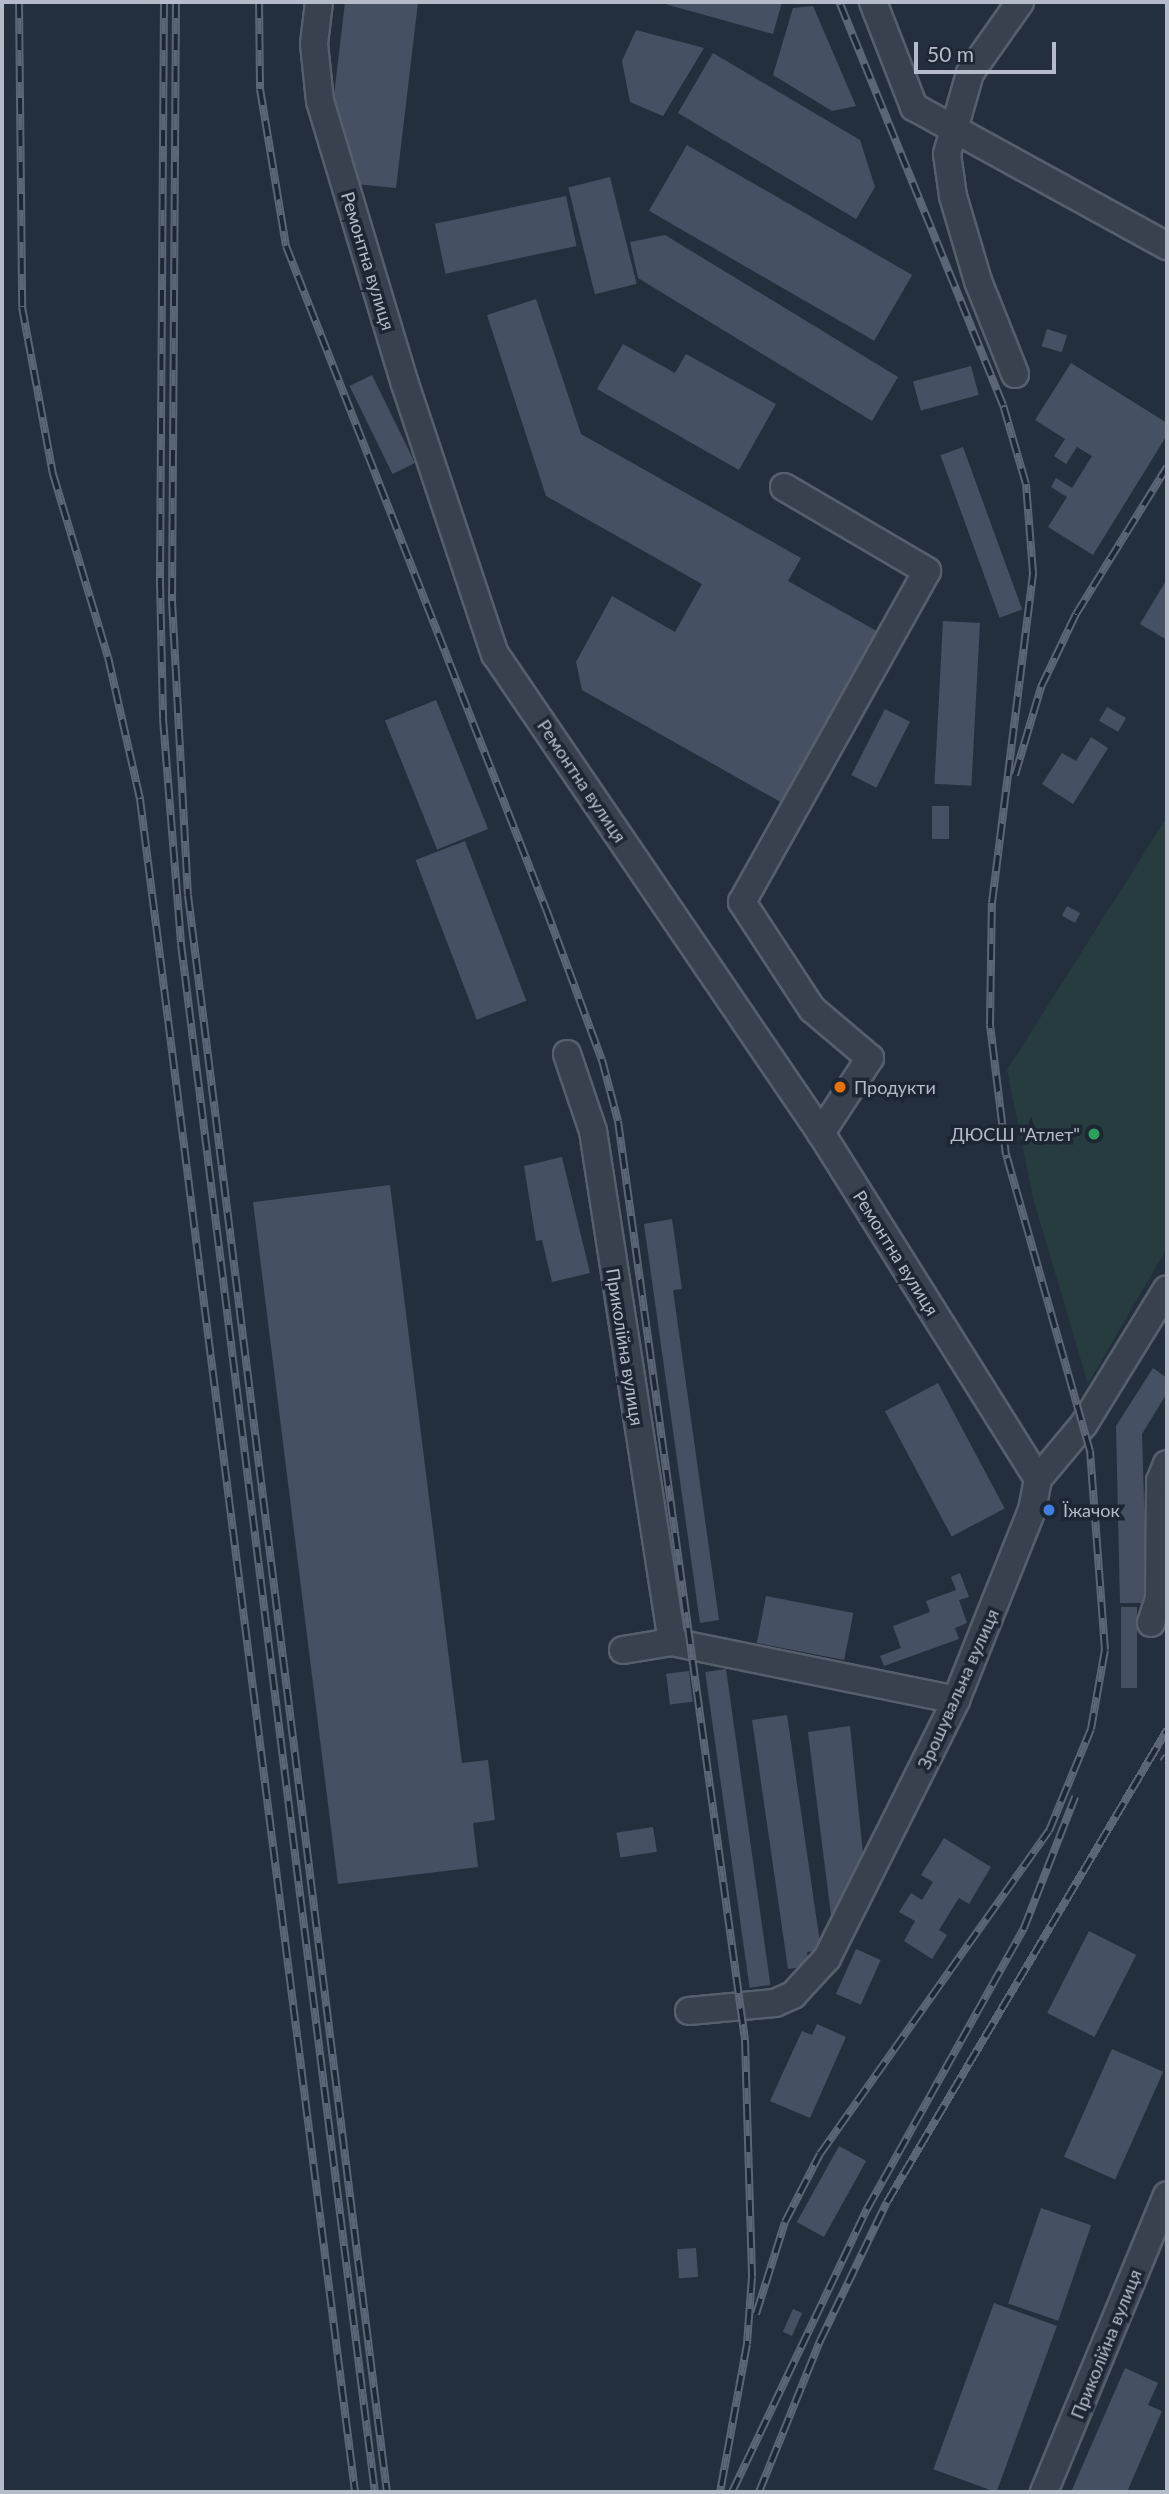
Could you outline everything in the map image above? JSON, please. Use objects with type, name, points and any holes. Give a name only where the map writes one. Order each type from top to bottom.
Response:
[{"type":"street","name":"Ремонтна вулиця","points":[[318,2],[314,44],[320,101],[405,384],[495,654],[821,1133],[1038,1479]]},
{"type":"street","points":[[873,2],[907,97],[924,116],[952,127],[1167,246]]},
{"type":"street","points":[[1015,374],[953,196],[947,154],[952,127],[970,73],[1020,2]]},
{"type":"street","points":[[784,488],[927,571],[742,902],[813,1009],[870,1058],[821,1133]]},
{"type":"street","name":"Приколійна вулиця","points":[[567,1054],[593,1131],[671,1642]]},
{"type":"street","name":"Зрошувальна вулиця","points":[[689,2011],[742,2010],[775,2003],[793,1995],[827,1958],[956,1700],[1032,1510],[1038,1479],[1084,1424],[1163,1306]]},
{"type":"street","points":[[1151,1623],[1159,1599],[1160,1481],[1167,1464]]},
{"type":"street","points":[[623,1650],[671,1642],[956,1700]]},
{"type":"street","name":"Приколійна вулиця","points":[[1044,2492],[1167,2195]]},
{"type":"green space","name":"ДЮСШ \"Атлет\"","points":[[1167,817],[1167,1248],[1088,1384],[1033,1198],[1007,1070]]},
{"type":"building","points":[[345,2],[418,2],[396,188],[357,184],[333,104]]},
{"type":"building","points":[[658,2],[782,2],[773,34]]},
{"type":"building","points":[[813,6],[856,106],[832,111],[773,75],[793,8]]},
{"type":"building","points":[[636,30],[704,48],[663,116],[630,102],[622,61]]},
{"type":"building","points":[[713,53],[860,140],[875,187],[856,219],[678,113]]},
{"type":"building","points":[[687,145],[912,275],[874,341],[649,211]]},
{"type":"building","points":[[610,177],[637,284],[595,294],[568,187]]},
{"type":"building","points":[[566,196],[577,246],[446,274],[435,224]]},
{"type":"building","points":[[665,235],[898,377],[872,421],[638,278],[630,242]]},
{"type":"building","points":[[536,299],[581,434],[801,558],[788,581],[880,633],[784,804],[582,690],[576,662],[612,596],[675,632],[702,584],[546,496],[487,315]]},
{"type":"building","points":[[1047,329],[1067,335],[1062,352],[1042,346]]},
{"type":"building","points":[[623,344],[675,373],[686,354],[776,404],[739,470],[597,389]]},
{"type":"building","points":[[1071,363],[1167,423],[1167,435],[1093,555],[1048,527],[1067,497],[1051,487],[1056,478],[1072,488],[1092,456],[1077,447],[1066,464],[1054,456],[1065,439],[1035,420]]},
{"type":"building","points":[[971,366],[979,395],[921,411],[913,382]]},
{"type":"building","points":[[372,375],[415,463],[392,474],[350,386]]},
{"type":"building","points":[[963,447],[1022,610],[1000,618],[940,455]]},
{"type":"building","points":[[1167,579],[1167,640],[1140,624]]},
{"type":"building","points":[[943,621],[980,623],[971,786],[934,784]]},
{"type":"building","points":[[436,700],[488,829],[437,849],[385,721]]},
{"type":"building","points":[[1107,707],[1126,718],[1118,732],[1099,721]]},
{"type":"building","points":[[885,709],[910,722],[876,788],[851,775]]},
{"type":"building","points":[[1091,737],[1108,748],[1073,804],[1042,784],[1062,753],[1076,761]]},
{"type":"building","points":[[932,806],[949,806],[949,839],[932,839]]},
{"type":"building","points":[[465,841],[526,1001],[477,1020],[416,860]]},
{"type":"building","points":[[1067,906],[1080,913],[1075,923],[1062,916]]},
{"type":"building","points":[[562,1157],[590,1273],[552,1282],[542,1240],[536,1241],[524,1166]]},
{"type":"building","points":[[390,1185],[462,1763],[488,1760],[495,1820],[473,1823],[478,1867],[338,1884],[253,1202]]},
{"type":"building","points":[[672,1219],[682,1289],[673,1290],[719,1620],[700,1623],[644,1224]]},
{"type":"building","points":[[1153,1368],[1167,1378],[1167,1393],[1142,1434],[1147,1603],[1120,1603],[1116,1426]]},
{"type":"building","points":[[938,1383],[1005,1508],[952,1537],[885,1411]]},
{"type":"building","points":[[960,1573],[969,1597],[959,1600],[967,1623],[955,1628],[959,1639],[884,1666],[880,1656],[901,1648],[893,1626],[930,1612],[926,1601],[956,1590],[951,1577]]},
{"type":"building","points":[[766,1596],[853,1613],[844,1660],[757,1643]]},
{"type":"building","points":[[1121,1607],[1137,1607],[1137,1688],[1121,1688]]},
{"type":"building","points":[[726,1669],[770,1985],[750,1988],[705,1672]]},
{"type":"building","points":[[689,1671],[693,1702],[670,1705],[666,1674]]},
{"type":"building","points":[[787,1715],[821,1950],[807,1952],[809,1966],[788,1969],[752,1720]]},
{"type":"building","points":[[850,1726],[863,1854],[842,1922],[832,1923],[808,1732]]},
{"type":"building","points":[[653,1827],[657,1852],[620,1857],[616,1833]]},
{"type":"building","points":[[944,1838],[991,1867],[969,1904],[959,1898],[939,1930],[947,1935],[932,1959],[904,1941],[915,1921],[899,1912],[911,1893],[922,1900],[933,1882],[921,1875]]},
{"type":"building","points":[[1089,1931],[1136,1955],[1094,2037],[1047,2013]]},
{"type":"building","points":[[856,1949],[881,1960],[861,2005],[836,1994]]},
{"type":"building","points":[[817,2024],[846,2037],[810,2118],[770,2101],[802,2031],[812,2035]]},
{"type":"building","points":[[1112,2049],[1163,2072],[1115,2180],[1064,2157]]},
{"type":"building","points":[[839,2146],[866,2161],[824,2237],[797,2222]]},
{"type":"building","points":[[1041,2208],[1091,2225],[1058,2321],[1008,2303]]},
{"type":"building","points":[[696,2248],[698,2277],[679,2278],[677,2249]]},
{"type":"building","points":[[994,2303],[1057,2326],[997,2492],[933,2469]]},
{"type":"building","points":[[793,2309],[802,2313],[792,2336],[783,2332]]},
{"type":"building","points":[[1125,2368],[1158,2383],[1148,2405],[1162,2411],[1127,2492],[1071,2492]]},
{"type":"railway","points":[[19,2],[22,307],[53,474],[108,657],[140,799],[355,2492]]},
{"type":"railway","points":[[164,2],[160,582],[163,719],[181,944],[375,2492]]},
{"type":"railway","points":[[176,2],[172,601],[188,895],[387,2492]]},
{"type":"railway","points":[[259,2],[260,89],[286,246],[546,909],[602,1060],[618,1121],[745,2040],[752,2277],[747,2344],[720,2492]]},
{"type":"railway","points":[[756,2314],[785,2222],[820,2154],[1049,1831],[1091,1729],[1105,1650],[1090,1451],[1006,1155],[990,1024],[992,903],[1033,573],[1026,484],[1003,405],[839,2]]},
{"type":"railway","points":[[1015,775],[1041,687],[1076,614],[1167,467]]},
{"type":"railway","points":[[759,2492],[820,2341],[887,2202],[1167,1730]]},
{"type":"railway","points":[[1163,1762],[1167,1756]]},
{"type":"railway","points":[[732,2492],[867,2209],[1024,1928],[1075,1797]]},
{"type":"place","name":"Продукти","points":[[840,1087]]},
{"type":"place","name":"ДЮСШ \"Атлет\"","points":[[1094,1134]]},
{"type":"place","name":"Їжачок","points":[[1049,1510]]}]
